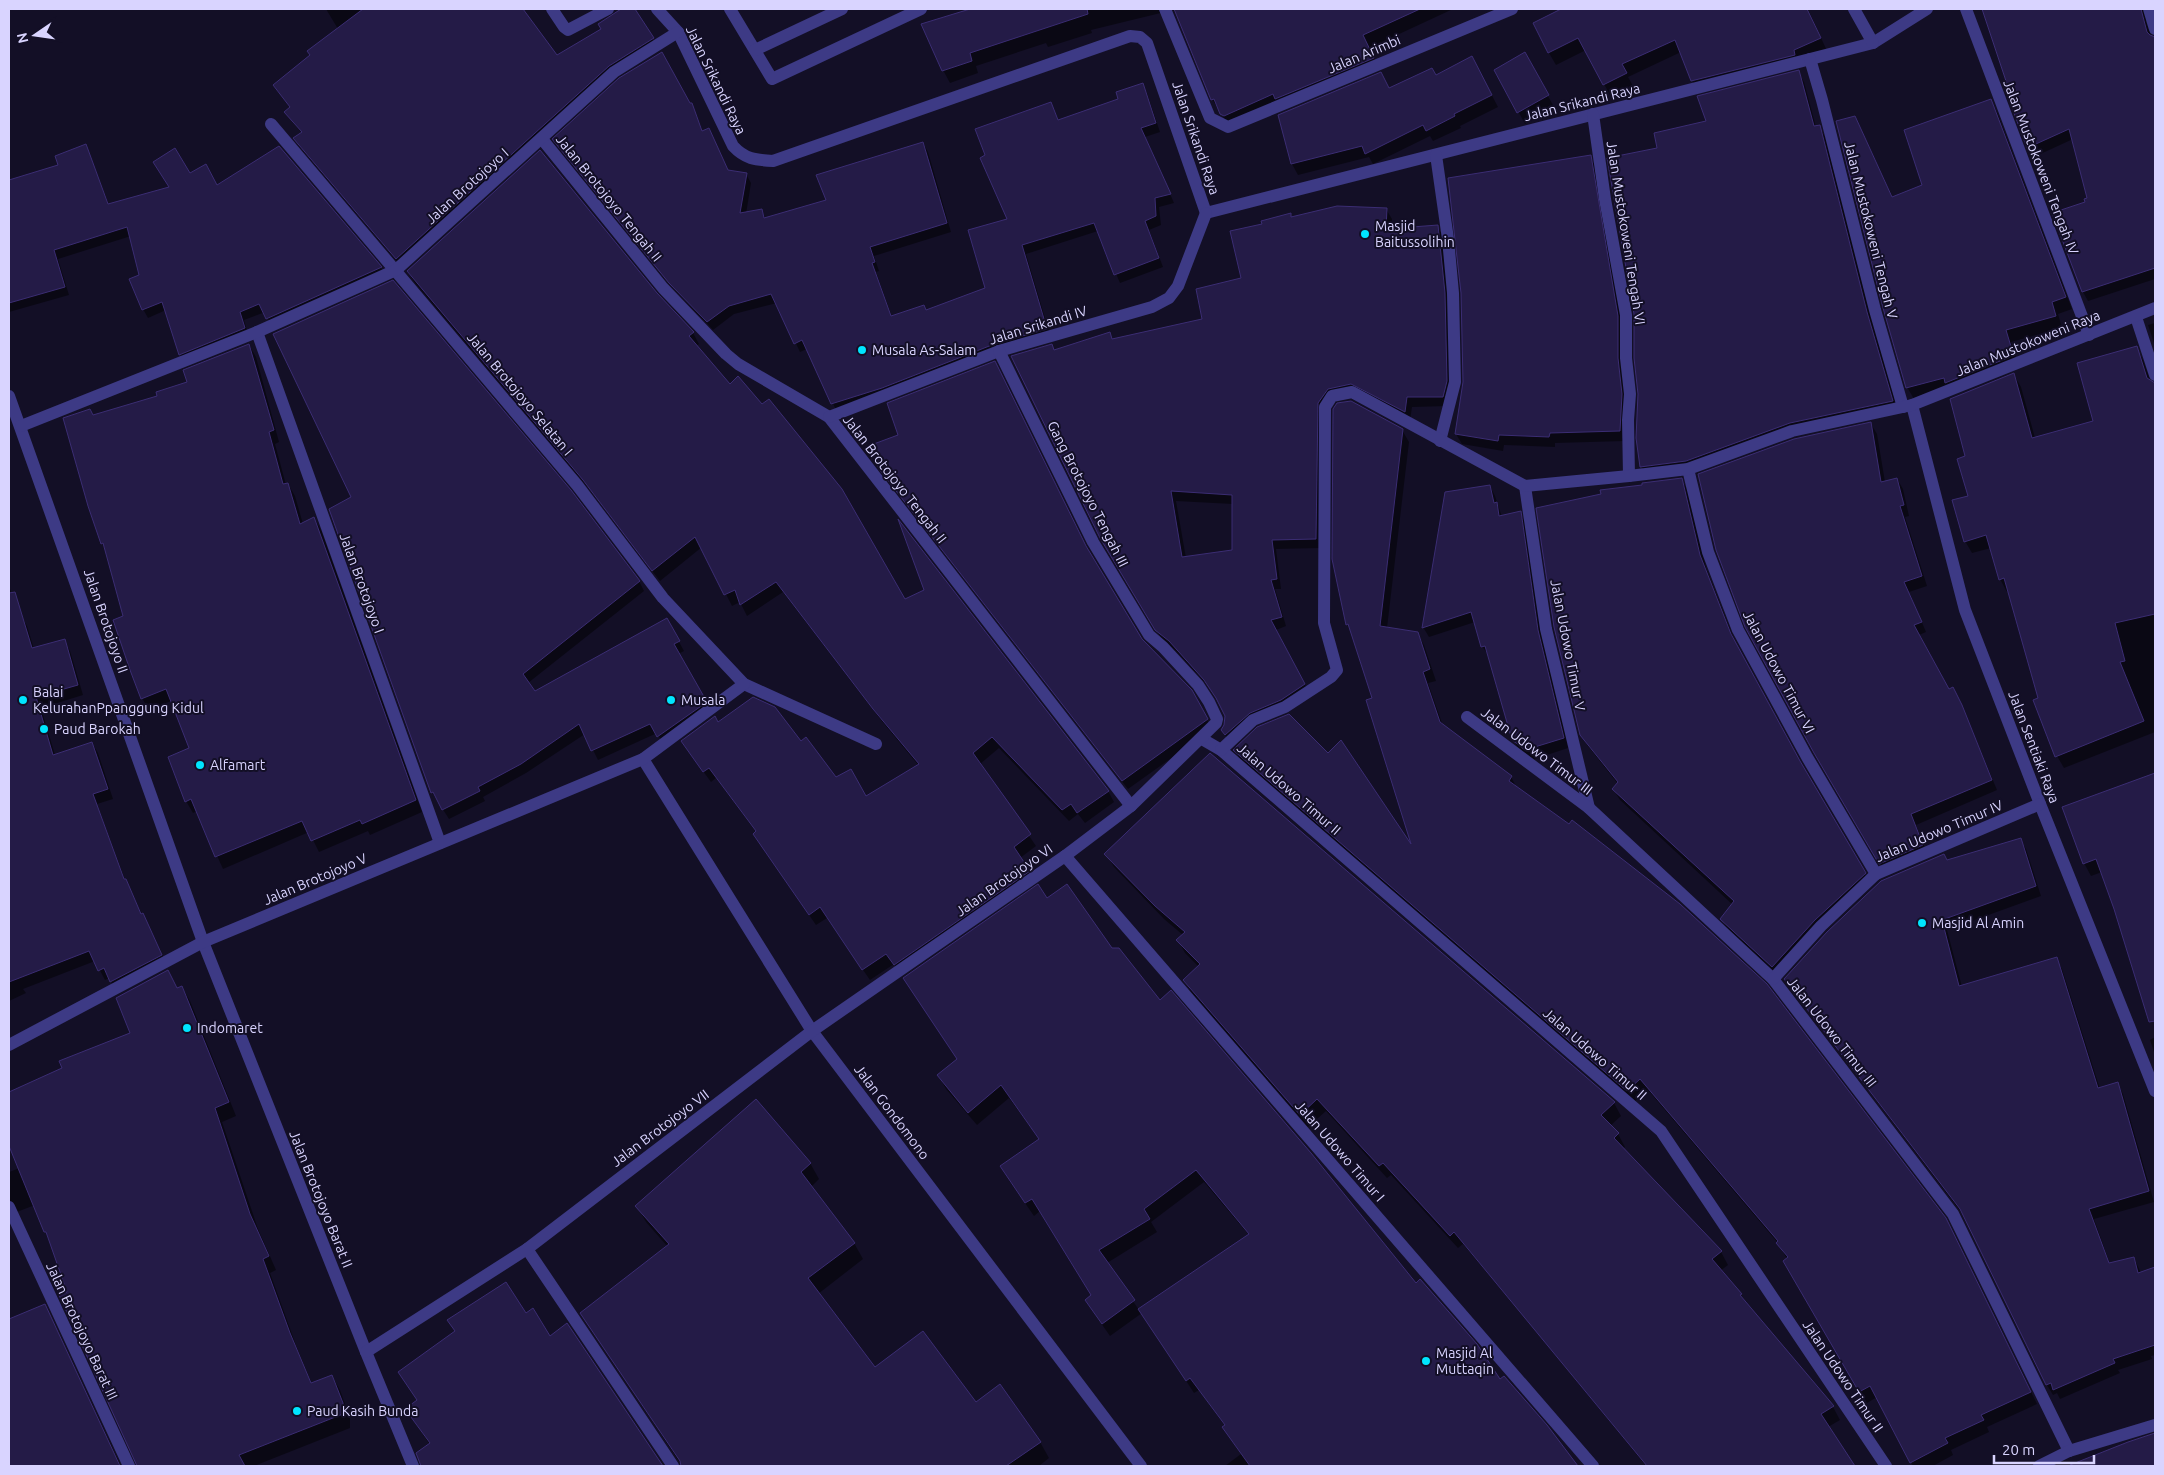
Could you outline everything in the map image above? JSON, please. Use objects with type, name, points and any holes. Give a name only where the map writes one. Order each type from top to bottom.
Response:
[{"type":"street","points":[[552,9],[568,30],[608,9]]},
{"type":"street","name":"Jalan Srikandi Raya","points":[[657,9],[678,32],[733,146],[743,156],[755,160],[773,161],[1130,36],[1140,37],[1147,43],[1206,213],[1873,44],[1927,9]]},
{"type":"street","points":[[730,9],[772,78],[922,9]]},
{"type":"street","points":[[755,50],[842,9]]},
{"type":"street","name":"Jalan Arimbi","points":[[1165,9],[1210,118],[1228,127],[1512,9]]},
{"type":"street","points":[[1854,9],[1873,44]]},
{"type":"street","name":"Jalan Mustokoweni Tengah IV","points":[[1966,9],[2089,335]]},
{"type":"street","points":[[2150,9],[2155,29]]},
{"type":"street","name":"Jalan Brotojoyo I","points":[[21,426],[257,332],[396,270],[614,72],[678,32]]},
{"type":"street","name":"Jalan Mustokoweni Tengah V","points":[[1810,59],[1875,310],[1908,406]]},
{"type":"street","name":"Jalan Mustokoweni Tengah VI","points":[[1593,114],[1605,199],[1626,316],[1626,358],[1630,394],[1628,420],[1629,476]]},
{"type":"street","name":"Jalan Brotojoyo Selatan I","points":[[271,124],[577,485],[663,598],[744,684]]},
{"type":"street","name":"Jalan Brotojoyo Tengah II","points":[[542,139],[663,288],[726,354],[738,364],[829,417],[1131,806]]},
{"type":"street","points":[[1436,155],[1451,266],[1455,362],[1455,382],[1440,441]]},
{"type":"street","name":"Jalan Srikandi IV","points":[[829,417],[999,351],[1152,307],[1169,298],[1178,286],[1206,213]]},
{"type":"street","name":"Jalan Mustokoweni Raya","points":[[1525,486],[1688,469],[1792,431],[1908,406],[2155,308]]},
{"type":"street","points":[[2136,317],[2155,375]]},
{"type":"street","name":"Jalan Brotojoyo I","points":[[257,332],[440,843]]},
{"type":"street","name":"Gang Brotojoyo Tengah III","points":[[999,351],[1093,542],[1149,635],[1163,646],[1198,685],[1209,702],[1217,721],[1202,739]]},
{"type":"street","points":[[1221,750],[1254,720],[1285,707],[1335,674],[1337,670],[1324,623],[1325,407],[1327,401],[1332,396],[1352,392],[1525,486]]},
{"type":"street","name":"Jalan Brotojoyo II","points":[[9,396],[203,942]]},
{"type":"street","name":"Jalan Sentiaki Raya","points":[[1908,406],[1965,610],[2040,804],[2155,1091]]},
{"type":"street","name":"Jalan Udowo Timur VI","points":[[1688,469],[1708,552],[1738,630],[1807,757],[1876,874]]},
{"type":"street","name":"Jalan Udowo Timur V","points":[[1525,486],[1546,629],[1589,808]]},
{"type":"street","points":[[744,684],[876,744]]},
{"type":"street","name":"Jalan Brotojoyo V","points":[[9,1046],[203,942],[643,759],[744,684]]},
{"type":"street","name":"Jalan Udowo Timur III","points":[[1467,717],[1589,808],[1773,979],[1953,1214],[2069,1451]]},
{"type":"street","name":"Jalan Udowo Timur II","points":[[1202,739],[1221,750],[1661,1131],[1886,1466]]},
{"type":"street","name":"Jalan Brotojoyo VI","points":[[812,1031],[1065,856],[1131,806],[1202,739]]},
{"type":"street","name":"Jalan Gondomono","points":[[643,759],[812,1031],[1141,1466]]},
{"type":"street","name":"Jalan Udowo Timur IV","points":[[1773,979],[1820,926],[1876,874],[2040,804]]},
{"type":"street","name":"Jalan Udowo Timur I","points":[[1065,856],[1593,1466]]},
{"type":"street","name":"Jalan Brotojoyo Barat II","points":[[203,942],[413,1466]]},
{"type":"street","name":"Jalan Brotojoyo VII","points":[[366,1352],[528,1249],[812,1031]]},
{"type":"street","name":"Jalan Brotojoyo Barat III","points":[[9,1207],[129,1466]]},
{"type":"street","points":[[528,1249],[673,1466]]},
{"type":"street","points":[[2039,1466],[2069,1451],[2155,1426]]},
{"type":"building","points":[[363,9],[523,9],[557,55],[601,29],[598,24],[621,9],[635,9],[654,38],[609,66],[396,259],[293,138],[302,132],[284,112],[290,107],[273,85],[310,55],[307,51]]},
{"type":"building","points":[[970,9],[1087,9],[1088,14],[970,53],[972,61],[942,71],[921,24]]},
{"type":"building","points":[[1174,9],[1420,9],[1363,35],[1374,58],[1275,99],[1273,94],[1224,116],[1220,114],[1214,99],[1211,100]]},
{"type":"building","points":[[1561,9],[1807,9],[1821,38],[1794,50],[1795,55],[1691,81],[1675,40],[1622,64],[1627,73],[1603,85],[1578,38],[1548,53],[1533,23]]},
{"type":"building","points":[[1982,9],[2141,9],[2147,32],[2155,37],[2155,268],[2082,292],[2052,213],[2085,202],[2084,199],[2087,198],[2069,129],[2027,148],[2007,94],[2010,93]]},
{"type":"building","points":[[662,52],[690,103],[692,103],[702,131],[709,128],[728,170],[747,173],[740,213],[762,209],[764,218],[826,200],[816,175],[923,142],[947,223],[870,247],[875,262],[872,263],[891,316],[924,305],[926,310],[985,288],[968,230],[1007,219],[980,158],[985,155],[975,129],[1051,102],[1058,120],[1118,99],[1116,92],[1143,83],[1156,123],[1141,128],[1171,194],[1155,198],[1156,216],[1145,221],[1159,258],[1114,275],[1094,223],[1022,245],[1047,329],[997,343],[882,388],[831,404],[802,340],[794,344],[771,294],[729,306],[707,322],[669,283],[552,139],[619,78]]},
{"type":"building","points":[[1525,52],[1549,95],[1517,113],[1494,70]]},
{"type":"building","points":[[1472,56],[1492,95],[1454,114],[1455,116],[1426,131],[1423,125],[1365,154],[1362,146],[1291,164],[1278,115],[1381,72],[1389,88],[1432,68],[1436,75]]},
{"type":"building","points":[[1799,70],[1814,126],[1820,125],[1867,312],[1893,401],[1790,423],[1686,461],[1640,467],[1636,438],[1638,394],[1634,358],[1634,314],[1607,158],[1657,148],[1654,133],[1706,121],[1697,96]]},
{"type":"building","points":[[1991,99],[2066,297],[2052,302],[2056,316],[2006,330],[2012,350],[2008,351],[2010,357],[1945,383],[1944,378],[1906,388],[1883,308],[1836,121],[1855,116],[1892,197],[1922,185],[1904,130]]},
{"type":"building","points":[[86,144],[108,204],[169,187],[153,162],[175,148],[190,173],[206,164],[217,185],[279,146],[382,267],[266,319],[259,304],[240,312],[245,328],[179,355],[162,302],[142,310],[129,279],[139,275],[127,227],[54,250],[65,287],[9,303],[9,180],[58,165],[55,156]]},
{"type":"building","points":[[540,150],[657,293],[694,332],[689,336],[730,384],[738,376],[762,404],[769,399],[842,489],[905,599],[924,590],[898,519],[1109,791],[1077,813],[1071,804],[1062,810],[992,737],[973,753],[1031,834],[1014,847],[1030,871],[894,965],[886,954],[862,970],[820,907],[809,915],[753,834],[756,831],[709,768],[703,772],[681,741],[715,716],[718,722],[753,697],[775,707],[801,741],[806,737],[836,777],[851,769],[866,796],[919,764],[873,709],[776,582],[740,605],[735,590],[724,595],[695,537],[652,571],[583,480],[407,271]]},
{"type":"building","points":[[1591,155],[1618,316],[1618,358],[1622,394],[1620,431],[1550,433],[1549,437],[1499,435],[1498,441],[1455,434],[1463,382],[1461,293],[1448,178]]},
{"type":"building","points":[[1337,206],[1387,208],[1386,229],[1438,225],[1445,293],[1447,381],[1443,397],[1407,397],[1405,412],[1351,384],[1328,389],[1318,403],[1316,539],[1272,540],[1277,579],[1271,580],[1282,617],[1271,620],[1305,684],[1281,700],[1250,713],[1225,735],[1221,730],[1224,725],[1225,716],[1216,698],[1204,680],[1169,641],[1155,630],[1100,538],[1011,356],[1052,344],[1054,350],[1110,332],[1112,339],[1202,319],[1196,289],[1241,278],[1230,231],[1262,224],[1261,221],[1291,213],[1291,217]],"holes":[[[1171,491],[1232,495],[1232,550],[1182,557]]]},
{"type":"building","points":[[393,280],[571,490],[640,581],[523,674],[535,691],[667,618],[680,641],[674,644],[707,702],[657,737],[650,724],[591,751],[579,724],[521,764],[478,787],[480,791],[442,810],[433,792],[431,793],[329,509],[351,497],[273,334]]},
{"type":"building","points":[[249,344],[274,430],[269,432],[283,484],[288,483],[300,524],[314,517],[416,800],[362,824],[360,820],[311,841],[302,821],[215,857],[191,799],[185,802],[168,757],[189,748],[166,689],[141,699],[130,670],[113,620],[123,616],[103,543],[101,544],[88,506],[63,418],[90,409],[93,415],[157,396],[156,392],[187,382],[183,370]]},
{"type":"building","points":[[2137,346],[2147,378],[2155,383],[2155,614],[2115,623],[2125,661],[2120,662],[2144,721],[2055,757],[2033,700],[2038,698],[2004,578],[1999,580],[1986,535],[1964,542],[1952,500],[1968,496],[1957,459],[1965,456],[1950,399],[2014,373],[2032,438],[2093,421],[2077,363]]},
{"type":"building","points":[[995,361],[1086,546],[1142,639],[1192,690],[1208,719],[1122,781],[879,469],[871,445],[898,435],[887,403]]},
{"type":"building","points":[[1351,401],[1403,429],[1380,626],[1418,632],[1430,669],[1423,672],[1440,722],[1512,776],[1509,781],[1569,824],[1572,820],[1680,904],[1767,984],[1946,1218],[2031,1392],[1981,1415],[1984,1420],[1945,1438],[1948,1443],[1910,1463],[1870,1386],[1859,1392],[1783,1261],[1788,1257],[1776,1243],[1778,1241],[1640,1079],[1627,1091],[1233,750],[1257,727],[1289,714],[1328,753],[1341,740],[1411,844],[1366,700],[1372,698],[1348,624],[1346,625],[1332,559],[1333,409],[1337,403]]},
{"type":"building","points":[[1871,422],[1881,482],[1897,478],[1904,505],[1900,506],[1922,576],[1904,582],[1922,622],[1914,625],[1949,689],[1953,687],[1992,780],[1911,814],[1923,845],[1879,864],[1814,753],[1745,627],[1716,550],[1698,474],[1794,439]]},
{"type":"building","points":[[1682,478],[1700,555],[1731,634],[1800,761],[1866,873],[1815,920],[1772,967],[1720,919],[1734,901],[1612,789],[1618,782],[1580,735],[1554,627],[1536,508],[1601,494],[1600,490]]},
{"type":"building","points":[[1490,485],[1494,503],[1497,502],[1499,516],[1521,511],[1538,630],[1564,738],[1525,750],[1512,740],[1485,646],[1481,647],[1471,612],[1422,628],[1445,492]]},
{"type":"building","points":[[15,592],[32,648],[65,639],[78,685],[36,697],[53,755],[92,742],[108,789],[93,794],[124,879],[126,879],[141,914],[143,913],[162,955],[110,982],[104,968],[98,971],[89,951],[9,982],[9,593]]},
{"type":"building","points":[[1210,753],[1615,1102],[1601,1115],[1619,1133],[1614,1138],[1722,1251],[1712,1259],[1834,1406],[1821,1414],[1855,1466],[1647,1466],[1454,1232],[1450,1236],[1383,1163],[1379,1166],[1317,1099],[1300,1115],[1183,980],[1200,964],[1176,940],[1185,932],[1155,906],[1104,854]]},
{"type":"building","points":[[2155,773],[2155,1021],[2149,1022],[2114,909],[2096,859],[2083,864],[2062,807]]},
{"type":"building","points":[[2021,838],[2036,886],[1942,920],[1959,986],[2057,957],[2098,1088],[2118,1082],[2149,1191],[2089,1209],[2109,1263],[2134,1257],[2138,1273],[2155,1267],[2155,1345],[2113,1359],[2115,1363],[2053,1390],[2051,1383],[2046,1385],[1960,1209],[1784,979],[1827,932],[1881,881],[1944,854],[1947,860]]},
{"type":"building","points":[[1038,884],[1047,898],[1067,884],[1112,948],[1119,948],[1160,1000],[1171,990],[1311,1153],[1416,1283],[1420,1279],[1477,1344],[1500,1379],[1504,1376],[1547,1425],[1578,1466],[1250,1466],[1222,1427],[1225,1425],[1190,1378],[1186,1381],[1138,1309],[1249,1234],[1196,1170],[1144,1209],[1150,1219],[1099,1250],[1135,1300],[1102,1324],[1085,1300],[1091,1295],[1032,1199],[1025,1203],[1000,1166],[1039,1139],[1001,1085],[968,1113],[937,1075],[957,1059],[903,978]]},
{"type":"building","points":[[168,970],[177,988],[182,986],[229,1102],[215,1108],[250,1214],[269,1256],[263,1259],[290,1333],[311,1383],[332,1375],[343,1403],[343,1414],[239,1455],[245,1466],[137,1466],[59,1295],[67,1292],[46,1232],[44,1232],[9,1146],[9,1092],[62,1068],[59,1061],[130,1033],[116,998]]},
{"type":"building","points":[[756,1099],[811,1163],[801,1172],[855,1243],[808,1278],[875,1367],[923,1331],[976,1402],[1000,1384],[1041,1442],[1006,1466],[681,1466],[680,1461],[580,1313],[669,1244],[635,1206]]},
{"type":"building","points":[[506,1282],[526,1313],[533,1308],[550,1336],[567,1323],[663,1466],[421,1466],[416,1453],[430,1443],[405,1409],[417,1400],[398,1372],[455,1331],[447,1320]]},
{"type":"building","points":[[45,1304],[120,1466],[9,1466],[9,1319]]},
{"type":"building","points":[[2155,1433],[2155,1466],[2070,1466],[2128,1442]]},
{"type":"place","name":"Masjid Baitussolihin","points":[[1365,234]]},
{"type":"place","name":"Musala As-Salam","points":[[862,350]]},
{"type":"place","name":"Balai KelurahanPpanggung Kidul","points":[[23,700]]},
{"type":"place","name":"Musala","points":[[671,700]]},
{"type":"place","name":"Paud Barokah","points":[[44,729]]},
{"type":"place","name":"Alfamart","points":[[200,765]]},
{"type":"place","name":"Masjid Al Amin","points":[[1922,923]]},
{"type":"place","name":"Indomaret","points":[[187,1028]]},
{"type":"place","name":"Masjid Al Muttaqin","points":[[1426,1361]]},
{"type":"place","name":"Paud Kasih Bunda","points":[[297,1411]]}]
